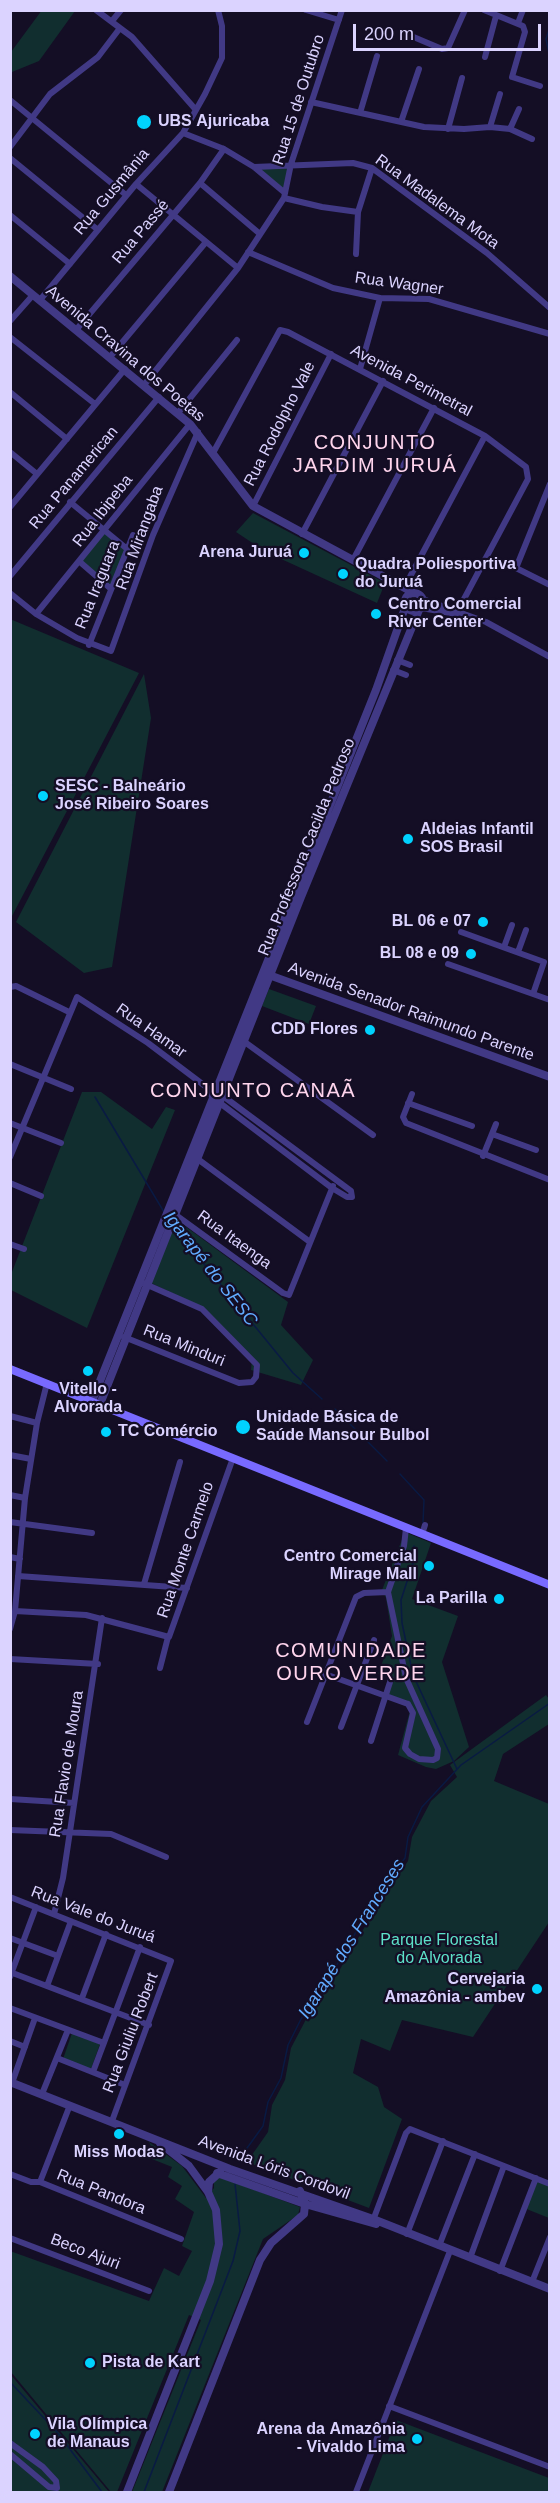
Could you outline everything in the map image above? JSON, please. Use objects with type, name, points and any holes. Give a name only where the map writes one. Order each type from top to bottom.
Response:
[{"type":"main road","points":[[10,1369],[549,1585]]},
{"type":"street","points":[[96,10],[132,37],[196,110]]},
{"type":"street","points":[[112,21],[120,10]]},
{"type":"street","name":"Rua Gusmânia","points":[[40,300],[126,195],[183,133],[219,67],[223,46],[218,10]]},
{"type":"street","points":[[306,10],[326,14],[339,20]]},
{"type":"street","name":"Rua 15 de Outubro","points":[[284,196],[291,164],[342,10]]},
{"type":"street","points":[[404,33],[442,49],[448,48],[465,10]]},
{"type":"street","points":[[518,23],[523,10]]},
{"type":"street","points":[[486,11],[523,26],[525,32],[512,77],[540,86]]},
{"type":"street","points":[[485,57],[496,16]]},
{"type":"street","points":[[10,147],[50,94],[98,57],[120,28]]},
{"type":"street","points":[[360,113],[377,56]]},
{"type":"street","points":[[401,122],[419,69]]},
{"type":"street","points":[[448,129],[462,78]]},
{"type":"street","points":[[490,126],[500,94]]},
{"type":"street","points":[[10,100],[126,195]]},
{"type":"street","points":[[311,102],[401,122],[448,129],[490,126],[510,129],[532,139]]},
{"type":"street","points":[[510,129],[519,109]]},
{"type":"street","points":[[183,133],[224,149],[254,167],[284,196],[322,207],[358,212]]},
{"type":"street","name":"Rua Passé","points":[[76,330],[200,183],[224,149]]},
{"type":"street","points":[[10,158],[98,230]]},
{"type":"street","name":"Rua Madalema Mota","points":[[254,167],[353,163],[372,168],[487,253],[549,308]]},
{"type":"street","points":[[356,254],[358,212],[372,168]]},
{"type":"street","points":[[200,183],[260,234]]},
{"type":"street","points":[[136,184],[238,268]]},
{"type":"street","points":[[144,385],[238,268],[284,196]]},
{"type":"street","points":[[10,215],[70,264]]},
{"type":"street","points":[[110,357],[206,242]]},
{"type":"street","name":"Rua Wagner","points":[[248,252],[333,288],[380,298],[429,299],[549,334]]},
{"type":"street","name":"Avenida Cravina dos Poetas","points":[[10,276],[190,424],[253,506],[414,593],[421,606]]},
{"type":"street","points":[[10,321],[33,295]]},
{"type":"street","points":[[360,369],[380,298]]},
{"type":"street","name":"Avenida Perimetral","points":[[213,453],[278,331],[288,332],[485,436],[526,467],[528,479],[486,558]]},
{"type":"street","points":[[10,336],[95,404]]},
{"type":"street","points":[[178,413],[237,340]]},
{"type":"street","name":"Rua Rodolpho Vale","points":[[253,506],[331,354]]},
{"type":"street","points":[[10,507],[125,369]]},
{"type":"street","points":[[302,534],[383,381]]},
{"type":"street","points":[[10,392],[67,439]]},
{"type":"street","name":"Rua Panamerican","points":[[10,576],[159,397]]},
{"type":"street","points":[[353,561],[434,408]]},
{"type":"street","name":"Rua Ibipeba","points":[[36,614],[190,424]]},
{"type":"street","name":"Rua Mirangaba","points":[[89,645],[107,651],[115,646],[153,536],[198,432]]},
{"type":"street","points":[[404,588],[485,436]]},
{"type":"street","points":[[10,452],[37,474]]},
{"type":"street","points":[[516,568],[549,484]]},
{"type":"street","points":[[70,502],[126,548]]},
{"type":"street","name":"Rua Iraguara","points":[[89,645],[133,535]]},
{"type":"street","points":[[459,613],[486,558],[516,568],[549,585]]},
{"type":"street","points":[[80,562],[111,589]]},
{"type":"street","name":"Avenida Cravina dos Poetas","points":[[389,580],[406,604]]},
{"type":"street","points":[[10,593],[36,614],[89,645]]},
{"type":"street","points":[[414,593],[407,596],[406,604],[413,611],[421,606],[459,613],[549,657]]},
{"type":"street","name":"Rua Professora Cacilda Pedroso","points":[[194,1156],[222,1099],[245,1042],[267,975],[376,690],[406,604]]},
{"type":"street","name":"Rua Professora Cacilda Pedroso","points":[[194,1156],[212,1092],[267,975],[421,606]]},
{"type":"street","points":[[397,660],[410,665]]},
{"type":"street","points":[[393,670],[406,675]]},
{"type":"street","points":[[504,947],[512,925]]},
{"type":"street","points":[[518,952],[526,930]]},
{"type":"street","points":[[461,932],[544,962],[533,994]]},
{"type":"street","points":[[448,964],[533,994],[549,997]]},
{"type":"street","name":"Avenida Senador Raimundo Parente","points":[[267,975],[549,1077]]},
{"type":"street","points":[[10,987],[16,986],[69,1012],[10,1157]]},
{"type":"street","name":"Rua Hamar","points":[[69,1012],[77,997],[148,1043],[222,1099]]},
{"type":"street","points":[[237,1036],[373,1135]]},
{"type":"street","points":[[10,1064],[71,1089]]},
{"type":"street","points":[[412,1094],[404,1122],[483,1156],[549,1178]]},
{"type":"street","points":[[222,1099],[351,1191],[352,1197],[347,1197],[332,1188],[222,1099]]},
{"type":"street","points":[[408,1103],[472,1126]]},
{"type":"street","points":[[10,1124],[61,1143]]},
{"type":"street","points":[[483,1156],[496,1124]]},
{"type":"street","points":[[492,1134],[536,1150]]},
{"type":"street","points":[[96,1402],[194,1156],[310,1242],[335,1180]]},
{"type":"street","points":[[10,1183],[41,1196]]},
{"type":"street","name":"Rua Itaenga","points":[[172,1212],[286,1295],[291,1293],[310,1242]]},
{"type":"street","points":[[10,1244],[24,1249]]},
{"type":"street","name":"Rua Minduri","points":[[123,1336],[239,1383],[252,1382],[258,1370],[257,1365],[202,1309],[144,1283]]},
{"type":"street","points":[[10,1629],[15,1611],[25,1498],[37,1423],[47,1383]]},
{"type":"street","points":[[10,1416],[37,1423]]},
{"type":"street","points":[[10,1455],[31,1459]]},
{"type":"street","name":"Rua Monte Carmelo","points":[[15,1611],[86,1615],[168,1637],[233,1458]]},
{"type":"street","points":[[144,1584],[180,1462]]},
{"type":"street","points":[[10,1495],[25,1498]]},
{"type":"street","points":[[10,1522],[92,1533]]},
{"type":"street","points":[[422,1534],[425,1525]]},
{"type":"street","points":[[325,1674],[408,1704],[413,1713],[405,1748],[419,1759],[433,1760],[439,1753],[436,1740],[415,1698],[399,1653],[388,1592],[404,1546],[406,1528]]},
{"type":"street","points":[[10,1557],[20,1559]]},
{"type":"street","points":[[18,1576],[187,1588]]},
{"type":"street","points":[[307,1722],[356,1597],[364,1593],[388,1592]]},
{"type":"street","name":"Rua Flavio de Moura","points":[[54,1914],[98,1664],[102,1618]]},
{"type":"street","points":[[160,1668],[168,1637]]},
{"type":"street","points":[[340,1728],[374,1640]]},
{"type":"street","points":[[10,1659],[98,1664]]},
{"type":"street","points":[[370,1741],[391,1679]]},
{"type":"street","points":[[408,1704],[415,1698]]},
{"type":"street","points":[[10,1799],[74,1803]]},
{"type":"street","points":[[10,1830],[111,1834],[166,1857]]},
{"type":"street","name":"Rua Vale do Juruá","points":[[10,1897],[166,1958]]},
{"type":"street","points":[[36,1907],[11,1974],[82,1998],[149,2025]]},
{"type":"street","points":[[47,1986],[71,1921]]},
{"type":"street","points":[[82,1998],[106,1934]]},
{"type":"street","points":[[10,1938],[58,1956]]},
{"type":"street","points":[[93,2072],[140,1947]]},
{"type":"street","name":"Rua Giuliu Robert","points":[[112,2121],[170,1969],[171,1961],[166,1958]]},
{"type":"street","points":[[10,2008],[104,2043]]},
{"type":"street","points":[[35,2018],[11,2083],[149,2136],[189,2166],[208,2192],[218,2223],[219,2244],[215,2266],[127,2493]]},
{"type":"street","points":[[42,2094],[68,2030]]},
{"type":"street","points":[[10,2041],[25,2047]]},
{"type":"street","points":[[57,2058],[125,2085]]},
{"type":"street","points":[[40,2182],[69,2105]]},
{"type":"street","points":[[372,2221],[406,2133],[413,2129],[549,2184]]},
{"type":"street","name":"Avenida Lóris Cordovil","points":[[149,2136],[230,2169],[249,2180],[305,2204],[372,2221]]},
{"type":"street","points":[[406,2234],[443,2141]]},
{"type":"street","points":[[438,2246],[474,2154]]},
{"type":"street","points":[[470,2258],[504,2166]]},
{"type":"street","points":[[208,2192],[209,2182],[218,2173],[230,2169]]},
{"type":"street","name":"Avenida Lóris Cordovil","points":[[218,2173],[300,2192],[549,2289]]},
{"type":"street","name":"Rua Pandora","points":[[10,2174],[31,2182],[40,2182],[181,2239]]},
{"type":"street","points":[[500,2271],[536,2178]]},
{"type":"street","points":[[169,2493],[260,2260],[277,2236],[302,2218],[305,2204],[300,2192]]},
{"type":"street","points":[[532,2282],[549,2236]]},
{"type":"street","name":"Beco Ajuri","points":[[10,2238],[149,2291]]},
{"type":"street","points":[[356,2493],[450,2251]]},
{"type":"street","points":[[389,2406],[549,2467]]},
{"type":"street","points":[[10,2443],[43,2467],[56,2481],[57,2488],[49,2487],[10,2454]]},
{"type":"green space","points":[[42,10],[75,11],[39,61],[12,72],[11,52]]},
{"type":"green space","points":[[289,165],[285,193],[254,167]]},
{"type":"green space","points":[[253,513],[385,583],[377,603],[266,552],[236,532]]},
{"type":"green space","points":[[103,530],[126,548],[111,589],[80,562]]},
{"type":"green space","name":"SESC - Balneário José Ribeiro Soares","points":[[10,619],[139,673],[11,918],[10,918]]},
{"type":"green space","points":[[144,674],[151,718],[112,967],[84,973],[16,922]]},
{"type":"green space","points":[[269,989],[316,1006],[309,1024],[262,1006]]},
{"type":"green space","points":[[82,1092],[101,1092],[152,1129],[166,1107],[175,1110],[87,1328],[11,1290],[10,1277]]},
{"type":"green space","points":[[174,1218],[288,1302],[281,1325],[313,1360],[301,1385],[251,1370],[252,1358],[201,1307],[149,1282]]},
{"type":"green space","points":[[405,1532],[431,1543],[412,1599],[458,1616],[442,1662],[469,1747],[454,1761],[436,1769],[398,1755],[411,1707],[384,1694],[389,1677],[378,1674],[392,1636],[386,1598],[382,1590]]},
{"type":"green space","name":"Parque Florestal do Alvorada","points":[[546,1695],[549,1699],[549,1724],[503,1754],[494,1781],[549,1804],[549,1922],[473,2037],[402,2020],[390,2051],[361,2039],[353,2073],[378,2087],[384,2107],[402,2119],[369,2208],[247,2162],[268,2132],[272,2105],[285,2080],[291,2048],[313,2006],[329,1988],[377,1906],[408,1861],[412,1837],[431,1801],[457,1777],[450,1765]]},
{"type":"green space","points":[[72,2033],[100,2044],[91,2069],[63,2059]]},
{"type":"green space","points":[[149,2142],[182,2166],[206,2198],[214,2188],[214,2181],[220,2177],[300,2207],[298,2215],[263,2239],[162,2492],[132,2492],[201,2320],[189,2315],[117,2492],[111,2492],[11,2372],[10,2251],[149,2301],[164,2268],[179,2276],[192,2251],[182,2246],[194,2212],[175,2199],[182,2186],[168,2177],[172,2167],[152,2159],[154,2153]]},
{"type":"green space","points":[[536,2176],[549,2182],[549,2218],[524,2208]]},
{"type":"green space","name":"Vila Olímpica de Manaus","points":[[11,2375],[109,2492],[11,2492]]},
{"type":"green space","name":"Arena da Amazônia - Vivaldo Lima","points":[[396,2420],[549,2478],[549,2492],[368,2492]]},
{"type":"waterway","points":[[550,27],[546,39],[550,58]]},
{"type":"waterway","name":"Igarapé do SESC","points":[[95,1097],[164,1212]]},
{"type":"waterway","name":"Igarapé do SESC","points":[[173,1226],[293,1373],[322,1399]]},
{"type":"waterway","name":"Igarapé do SESC","points":[[335,1409],[387,1461]]},
{"type":"waterway","name":"Igarapé do SESC","points":[[400,1474],[424,1500],[423,1523]]},
{"type":"waterway","name":"Igarapé do SESC","points":[[414,1546],[413,1563],[401,1600],[402,1623],[413,1675],[457,1769]]},
{"type":"waterway","name":"Igarapé dos Franceses","points":[[242,2155],[263,2126],[268,2102],[281,2078],[288,2045],[301,2019],[325,1985],[380,1891],[405,1858],[408,1837],[422,1807],[461,1765],[550,1703]]},
{"type":"waterway","name":"Igarapé dos Franceses","points":[[144,2492],[233,2261],[240,2231],[235,2184]]},
{"type":"waterway","points":[[10,2382],[57,2432],[102,2492]]},
{"type":"place","name":"UBS Ajuricaba","points":[[144,122]]},
{"type":"place","name":"Arena Juruá","points":[[304,553]]},
{"type":"place","name":"Quadra Poliesportiva do Juruá","points":[[343,574]]},
{"type":"place","name":"Centro Comercial River Center","points":[[376,614]]},
{"type":"place","name":"SESC - Balneário José Ribeiro Soares","points":[[43,796]]},
{"type":"place","name":"Aldeias Infantil SOS Brasil","points":[[408,839]]},
{"type":"place","name":"BL 06 e 07","points":[[483,922]]},
{"type":"place","name":"BL 08 e 09","points":[[471,954]]},
{"type":"place","name":"CDD Flores","points":[[370,1030]]},
{"type":"place","name":"Vitello - Alvorada","points":[[88,1371]]},
{"type":"place","name":"Unidade Básica de Saúde Mansour Bulbol","points":[[243,1427]]},
{"type":"place","name":"TC Comércio","points":[[106,1432]]},
{"type":"place","name":"Centro Comercial Mirage Mall","points":[[429,1566]]},
{"type":"place","name":"La Parilla","points":[[499,1599]]},
{"type":"place","name":"Cervejaria Amazônia - ambev","points":[[537,1989]]},
{"type":"place","name":"Miss Modas","points":[[119,2134]]},
{"type":"place","name":"Pista de Kart","points":[[90,2363]]},
{"type":"place","name":"Vila Olímpica de Manaus","points":[[35,2434]]},
{"type":"place","name":"Arena da Amazônia - Vivaldo Lima","points":[[417,2439]]},
{"type":"district","name":"CONJUNTO JARDIM JURUÁ","points":[[375,454]]},
{"type":"district","name":"CONJUNTO CANAÃ","points":[[253,1091]]},
{"type":"district","name":"COMUNIDADE OURO VERDE","points":[[351,1662]]}]
